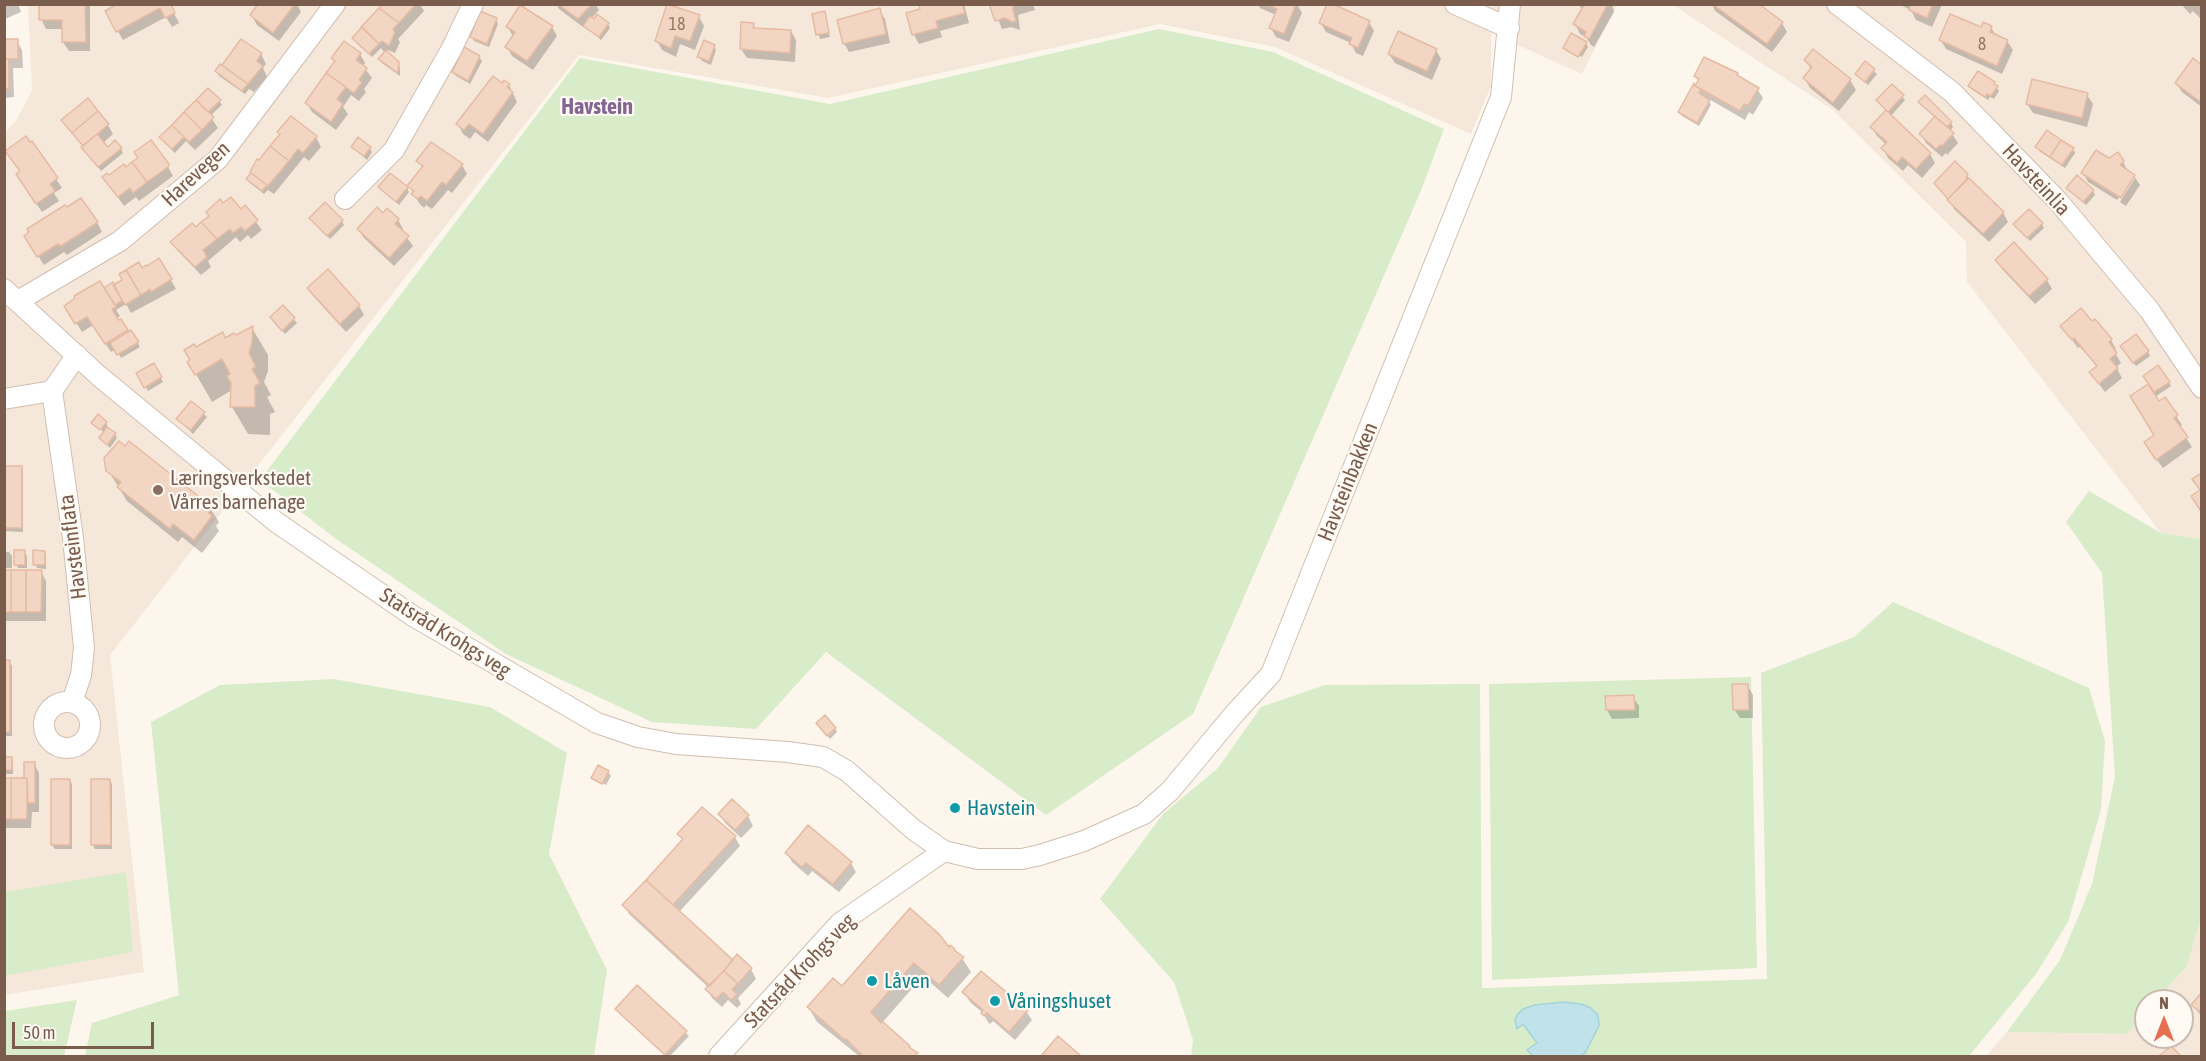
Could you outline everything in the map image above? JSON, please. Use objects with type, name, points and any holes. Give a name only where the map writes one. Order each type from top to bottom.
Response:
[{"type":"street","name":"Harevegen","points":[[11,295],[120,241],[219,159],[335,4]]},
{"type":"street","points":[[345,199],[394,150],[446,60],[473,4]]},
{"type":"street","points":[[1455,4],[1509,28]]},
{"type":"street","name":"Havsteinbakken","points":[[1040,855],[1084,841],[1144,814],[1170,791],[1271,674],[1501,97],[1510,4]]},
{"type":"street","name":"Havsteinlia","points":[[1837,4],[1952,92],[2057,200],[2150,311],[2202,388]]},
{"type":"street","name":"Statsråd Krohgs veg","points":[[11,295],[77,355],[276,522],[413,616],[597,723],[638,737],[676,744],[788,752],[823,757],[847,771],[914,830],[944,850],[978,859],[1022,859],[1040,855]]},
{"type":"street","points":[[4,399],[52,390],[77,355]]},
{"type":"street","name":"Havsteinflata","points":[[52,390],[84,648],[81,675],[72,702]]},
{"type":"street","name":"Statsråd Krohgs veg","points":[[719,1056],[840,923],[944,850]]},
{"type":"shaded area","points":[[28,5],[1617,5],[1582,74],[1491,33],[1491,86],[1471,134],[1275,47],[1160,24],[828,98],[579,55],[110,655],[144,972],[5,995],[4,133],[15,122],[32,91]]},
{"type":"shaded area","points":[[1673,5],[2201,5],[2201,539],[2161,533],[1967,282],[1966,242],[1833,110]]},
{"type":"shaded area","points":[[2201,918],[2201,1056],[1986,1056],[2007,1032],[2127,1034],[2134,1026],[2134,1049],[2194,1049],[2194,989],[2167,989],[2187,966]]},
{"type":"green space","points":[[1159,29],[1273,52],[1444,129],[1420,193],[1193,714],[1046,815],[826,652],[756,729],[652,722],[506,654],[336,539],[260,480],[580,58],[830,104]]},
{"type":"green space","points":[[2089,491],[2161,533],[2201,539],[2201,918],[2187,966],[2167,989],[2134,989],[2134,1026],[2127,1034],[2007,1032],[2060,960],[2092,884],[2115,777],[2102,573],[2066,522]]},
{"type":"green space","points":[[1893,602],[2089,688],[2105,741],[2101,810],[2068,922],[2036,974],[1969,1056],[1191,1056],[1193,1040],[1174,982],[1100,899],[1163,814],[1218,768],[1261,707],[1325,685],[1480,684],[1482,988],[1767,979],[1761,673],[1854,637]]},
{"type":"green space","points":[[1751,677],[1757,968],[1492,980],[1489,684]]},
{"type":"green space","points":[[334,679],[490,707],[567,753],[549,854],[607,970],[594,1056],[85,1056],[92,1023],[179,995],[151,722],[220,685]]},
{"type":"green space","points":[[126,872],[133,952],[5,976],[5,892]]},
{"type":"green space","points":[[77,1000],[64,1056],[5,1056],[5,1011]]},
{"type":"water","points":[[1564,1002],[1581,1004],[1591,1008],[1598,1015],[1599,1026],[1585,1053],[1580,1056],[1533,1056],[1527,1050],[1537,1043],[1523,1024],[1517,1029],[1515,1020],[1517,1015],[1523,1009],[1535,1005]]},
{"type":"building","points":[[39,4],[85,4],[86,42],[62,42],[62,20],[39,20]]},
{"type":"building","points":[[117,4],[171,4],[175,13],[165,18],[160,8],[116,32],[105,11]]},
{"type":"building","points":[[258,4],[295,4],[273,33],[250,15]]},
{"type":"building","points":[[383,4],[416,4],[399,23],[379,8]]},
{"type":"building","points":[[558,4],[588,4],[590,6],[578,19]]},
{"type":"building","points":[[667,4],[700,15],[690,41],[675,36],[671,48],[655,41]]},
{"type":"building","points":[[919,4],[962,4],[965,13],[936,21],[938,28],[912,35],[906,13],[920,9]]},
{"type":"building","points":[[989,4],[1017,4],[1013,5],[1016,21],[1012,22],[1005,18],[995,21]]},
{"type":"building","points":[[1266,4],[1296,4],[1284,34],[1269,28],[1277,9]]},
{"type":"building","points":[[1327,4],[1333,4],[1370,21],[1358,48],[1349,44],[1352,38],[1319,23]]},
{"type":"building","points":[[1582,4],[1608,4],[1589,39],[1584,36],[1586,32],[1573,24],[1584,5]]},
{"type":"building","points":[[1712,4],[1759,4],[1783,22],[1767,44]]},
{"type":"building","points":[[1911,4],[1933,4],[1927,18],[1909,10]]},
{"type":"building","points":[[520,5],[553,26],[527,61],[505,47],[515,32],[506,27]]},
{"type":"building","points":[[379,8],[399,23],[393,29],[395,32],[389,46],[382,41],[379,44],[361,27]]},
{"type":"building","points":[[880,8],[886,34],[843,44],[837,20]]},
{"type":"building","points":[[480,11],[497,18],[487,44],[470,37]]},
{"type":"building","points":[[825,11],[829,33],[816,35],[812,14]]},
{"type":"building","points":[[597,14],[609,23],[599,37],[583,26],[590,16],[594,19]]},
{"type":"building","points":[[1950,14],[1981,27],[1983,22],[1992,26],[1990,32],[2008,40],[1997,66],[1939,40]]},
{"type":"building","points":[[741,22],[754,23],[753,28],[791,30],[790,53],[740,49]]},
{"type":"building","points":[[362,27],[379,44],[369,54],[352,38]]},
{"type":"building","points":[[1398,31],[1437,49],[1427,71],[1388,54]]},
{"type":"building","points":[[1571,33],[1587,42],[1578,57],[1563,48]]},
{"type":"building","points":[[4,39],[18,39],[18,59],[4,59]]},
{"type":"building","points":[[241,39],[262,53],[257,61],[263,66],[248,84],[222,65]]},
{"type":"building","points":[[704,40],[715,45],[709,61],[697,57]]},
{"type":"building","points":[[344,41],[361,53],[356,60],[367,68],[359,80],[362,82],[354,93],[326,73],[335,61],[331,58]]},
{"type":"building","points":[[464,47],[480,56],[468,81],[452,72]]},
{"type":"building","points":[[1813,49],[1851,79],[1833,103],[1803,78],[1812,67],[1804,60]]},
{"type":"building","points":[[386,50],[399,62],[398,73],[378,59]]},
{"type":"building","points":[[1704,57],[1738,73],[1737,75],[1759,88],[1748,106],[1744,104],[1740,111],[1695,86],[1699,79],[1694,76]]},
{"type":"building","points":[[2193,58],[2202,65],[2202,103],[2175,83]]},
{"type":"building","points":[[4,59],[9,59],[9,89],[4,89]]},
{"type":"building","points":[[1865,61],[1875,69],[1865,82],[1855,74]]},
{"type":"building","points":[[220,64],[248,84],[242,91],[215,71]]},
{"type":"building","points":[[1978,71],[1998,86],[1991,96],[1987,94],[1985,97],[1968,86]]},
{"type":"building","points":[[326,73],[346,87],[337,99],[343,104],[331,122],[305,103]]},
{"type":"building","points":[[493,76],[502,83],[504,80],[510,84],[507,87],[513,92],[483,134],[469,124],[464,130],[456,124]]},
{"type":"building","points":[[2032,79],[2088,93],[2082,118],[2026,104]]},
{"type":"building","points":[[1694,83],[1701,89],[1699,93],[1710,100],[1697,123],[1678,112]]},
{"type":"building","points":[[1892,84],[1904,95],[1888,112],[1876,100]]},
{"type":"building","points":[[208,88],[221,100],[208,112],[196,100]]},
{"type":"building","points":[[1925,95],[1952,122],[1947,127],[1918,102]]},
{"type":"building","points":[[88,98],[98,111],[72,133],[61,120]]},
{"type":"building","points":[[196,100],[214,117],[202,130],[184,112]]},
{"type":"building","points":[[1886,110],[1931,153],[1916,169],[1902,157],[1897,163],[1881,148],[1887,142],[1870,127]]},
{"type":"building","points":[[98,111],[109,124],[83,146],[72,133]]},
{"type":"building","points":[[184,112],[202,130],[189,142],[172,125]]},
{"type":"building","points":[[291,116],[317,136],[303,153],[298,149],[289,161],[270,146],[280,134],[277,132]]},
{"type":"building","points":[[1935,116],[1954,133],[1936,149],[1919,134]]},
{"type":"building","points":[[172,125],[184,137],[172,149],[159,137]]},
{"type":"building","points":[[2047,130],[2061,140],[2050,157],[2035,147]]},
{"type":"building","points":[[97,134],[108,147],[115,140],[122,148],[98,167],[81,147]]},
{"type":"building","points":[[26,136],[58,178],[50,184],[55,191],[36,204],[16,174],[20,171],[5,151]]},
{"type":"building","points":[[358,137],[371,147],[364,156],[351,147]]},
{"type":"building","points":[[151,140],[169,164],[147,182],[132,162],[138,158],[134,152]]},
{"type":"building","points":[[2061,140],[2074,148],[2062,165],[2050,157]]},
{"type":"building","points":[[431,142],[463,164],[446,185],[442,182],[427,201],[421,196],[418,199],[411,194],[414,191],[407,186],[423,166],[416,161]]},
{"type":"building","points":[[270,146],[289,161],[268,186],[250,172],[257,159],[259,160]]},
{"type":"building","points":[[2096,150],[2109,158],[2118,152],[2124,161],[2120,165],[2135,175],[2121,198],[2081,173]]},
{"type":"building","points":[[1955,161],[1968,174],[1967,179],[1948,199],[1934,183]]},
{"type":"building","points":[[132,162],[147,182],[133,193],[130,188],[118,197],[102,177]]},
{"type":"building","points":[[251,173],[267,185],[262,191],[246,179]]},
{"type":"building","points":[[390,173],[408,187],[396,202],[378,187]]},
{"type":"building","points":[[2077,175],[2094,190],[2083,202],[2066,188]]},
{"type":"building","points":[[1969,178],[2004,212],[1983,234],[1947,200]]},
{"type":"building","points":[[231,197],[241,209],[245,205],[258,220],[245,231],[241,227],[233,233],[230,229],[217,239],[201,222],[209,216],[206,212],[220,199],[223,203]]},
{"type":"building","points":[[81,198],[98,222],[61,246],[58,244],[37,257],[24,236],[29,232],[27,229],[65,205],[67,207]]},
{"type":"building","points":[[325,202],[343,220],[327,236],[309,218]]},
{"type":"building","points":[[377,207],[383,213],[387,208],[399,219],[395,224],[409,236],[389,258],[357,229]]},
{"type":"building","points":[[2029,209],[2043,223],[2027,238],[2013,224]]},
{"type":"building","points":[[201,222],[217,239],[203,250],[207,257],[195,267],[170,242],[192,223],[196,227]]},
{"type":"building","points":[[2014,242],[2048,279],[2029,296],[1995,260]]},
{"type":"building","points":[[159,258],[172,279],[151,292],[150,289],[141,295],[126,270],[139,262],[142,268]]},
{"type":"building","points":[[328,269],[360,305],[340,324],[307,288]]},
{"type":"building","points":[[126,270],[141,295],[125,305],[113,285],[122,280],[119,274]]},
{"type":"building","points":[[100,281],[116,307],[112,309],[118,320],[121,319],[128,330],[105,344],[87,317],[75,324],[64,306],[75,298],[74,296]]},
{"type":"building","points":[[113,282],[122,301],[115,305],[104,288]]},
{"type":"building","points":[[283,305],[295,318],[282,331],[270,317]]},
{"type":"building","points":[[2081,308],[2092,321],[2095,319],[2112,339],[2109,342],[2117,353],[2110,359],[2118,368],[2099,384],[2089,372],[2097,366],[2074,338],[2072,340],[2060,326]]},
{"type":"building","points":[[253,326],[249,353],[256,367],[252,369],[260,383],[255,386],[255,407],[230,407],[231,383],[227,376],[230,374],[222,359],[195,375],[187,362],[190,360],[184,350],[194,344],[196,347],[223,332],[225,338]]},
{"type":"building","points":[[131,330],[139,342],[117,355],[110,343]]},
{"type":"building","points":[[2136,334],[2149,351],[2133,363],[2120,346]]},
{"type":"building","points":[[154,363],[162,377],[144,388],[136,373]]},
{"type":"building","points":[[2158,365],[2170,382],[2154,392],[2143,376]]},
{"type":"building","points":[[2148,384],[2159,401],[2165,397],[2178,415],[2174,418],[2188,437],[2156,460],[2144,442],[2154,435],[2130,396]]},
{"type":"building","points":[[191,401],[205,412],[191,430],[176,419]]},
{"type":"building","points":[[98,414],[107,422],[100,430],[91,423]]},
{"type":"building","points":[[107,427],[116,433],[107,445],[99,438]]},
{"type":"building","points":[[119,441],[125,446],[129,441],[212,507],[208,512],[212,516],[194,540],[173,524],[170,529],[117,487],[121,482],[106,471],[104,458]]},
{"type":"building","points":[[4,466],[22,466],[22,528],[4,528]]},
{"type":"building","points":[[2202,473],[2202,513],[2191,496],[2200,490],[2192,479]]},
{"type":"building","points":[[14,550],[25,550],[25,565],[14,565]]},
{"type":"building","points":[[33,550],[45,551],[45,565],[33,565]]},
{"type":"building","points":[[4,570],[11,570],[11,612],[4,612]]},
{"type":"building","points":[[11,570],[26,570],[26,612],[11,612]]},
{"type":"building","points":[[26,570],[42,570],[41,612],[26,612]]},
{"type":"building","points":[[4,660],[10,660],[10,732],[4,732]]},
{"type":"building","points":[[1732,684],[1748,684],[1749,710],[1733,710]]},
{"type":"building","points":[[1634,695],[1635,710],[1606,710],[1605,696]]},
{"type":"building","points":[[825,715],[836,728],[827,736],[816,723]]},
{"type":"building","points":[[4,757],[12,757],[12,770],[4,770]]},
{"type":"building","points":[[24,762],[35,762],[35,803],[28,803]]},
{"type":"building","points":[[598,765],[609,771],[602,784],[591,778]]},
{"type":"building","points":[[4,778],[11,778],[11,819],[4,819]]},
{"type":"building","points":[[11,778],[27,778],[27,819],[11,819]]},
{"type":"building","points":[[51,779],[70,779],[70,845],[51,845]]},
{"type":"building","points":[[91,779],[110,779],[111,845],[91,845]]},
{"type":"building","points":[[732,799],[749,815],[735,830],[718,814]]},
{"type":"building","points":[[702,807],[736,836],[673,905],[646,880],[683,839],[677,834]]},
{"type":"building","points":[[808,825],[852,862],[833,884],[806,863],[802,867],[785,853]]},
{"type":"building","points":[[646,880],[733,960],[710,986],[622,905]]},
{"type":"building","name":"Låven","points":[[910,908],[939,934],[949,947],[950,945],[964,957],[939,985],[914,963],[871,1012],[918,1053],[914,1056],[863,1056],[807,1007],[833,978],[842,986]]},
{"type":"building","points":[[737,954],[752,968],[738,984],[724,971]]},
{"type":"building","points":[[724,971],[738,984],[732,989],[737,994],[731,1000],[723,992],[716,999],[705,989]]},
{"type":"building","name":"Våningshuset","points":[[981,971],[1028,1010],[1009,1032],[987,1013],[984,1016],[981,1013],[983,1010],[962,992]]},
{"type":"building","points":[[637,985],[687,1031],[665,1055],[615,1009]]},
{"type":"building","points":[[2202,992],[2202,1013],[2194,1007],[2194,1001]]},
{"type":"building","points":[[1058,1036],[1081,1056],[1041,1056]]},
{"type":"building","points":[[2167,1049],[2174,1049],[2181,1056],[2159,1056]]},
{"type":"place","name":"Læringsverkstedet Vårres barnehage","points":[[158,490]]},
{"type":"place","name":"Havstein","points":[[955,808]]},
{"type":"place","name":"Låven","points":[[872,981]]},
{"type":"place","name":"Våningshuset","points":[[995,1001]]},
{"type":"district","name":"Havstein","points":[[597,107]]}]
